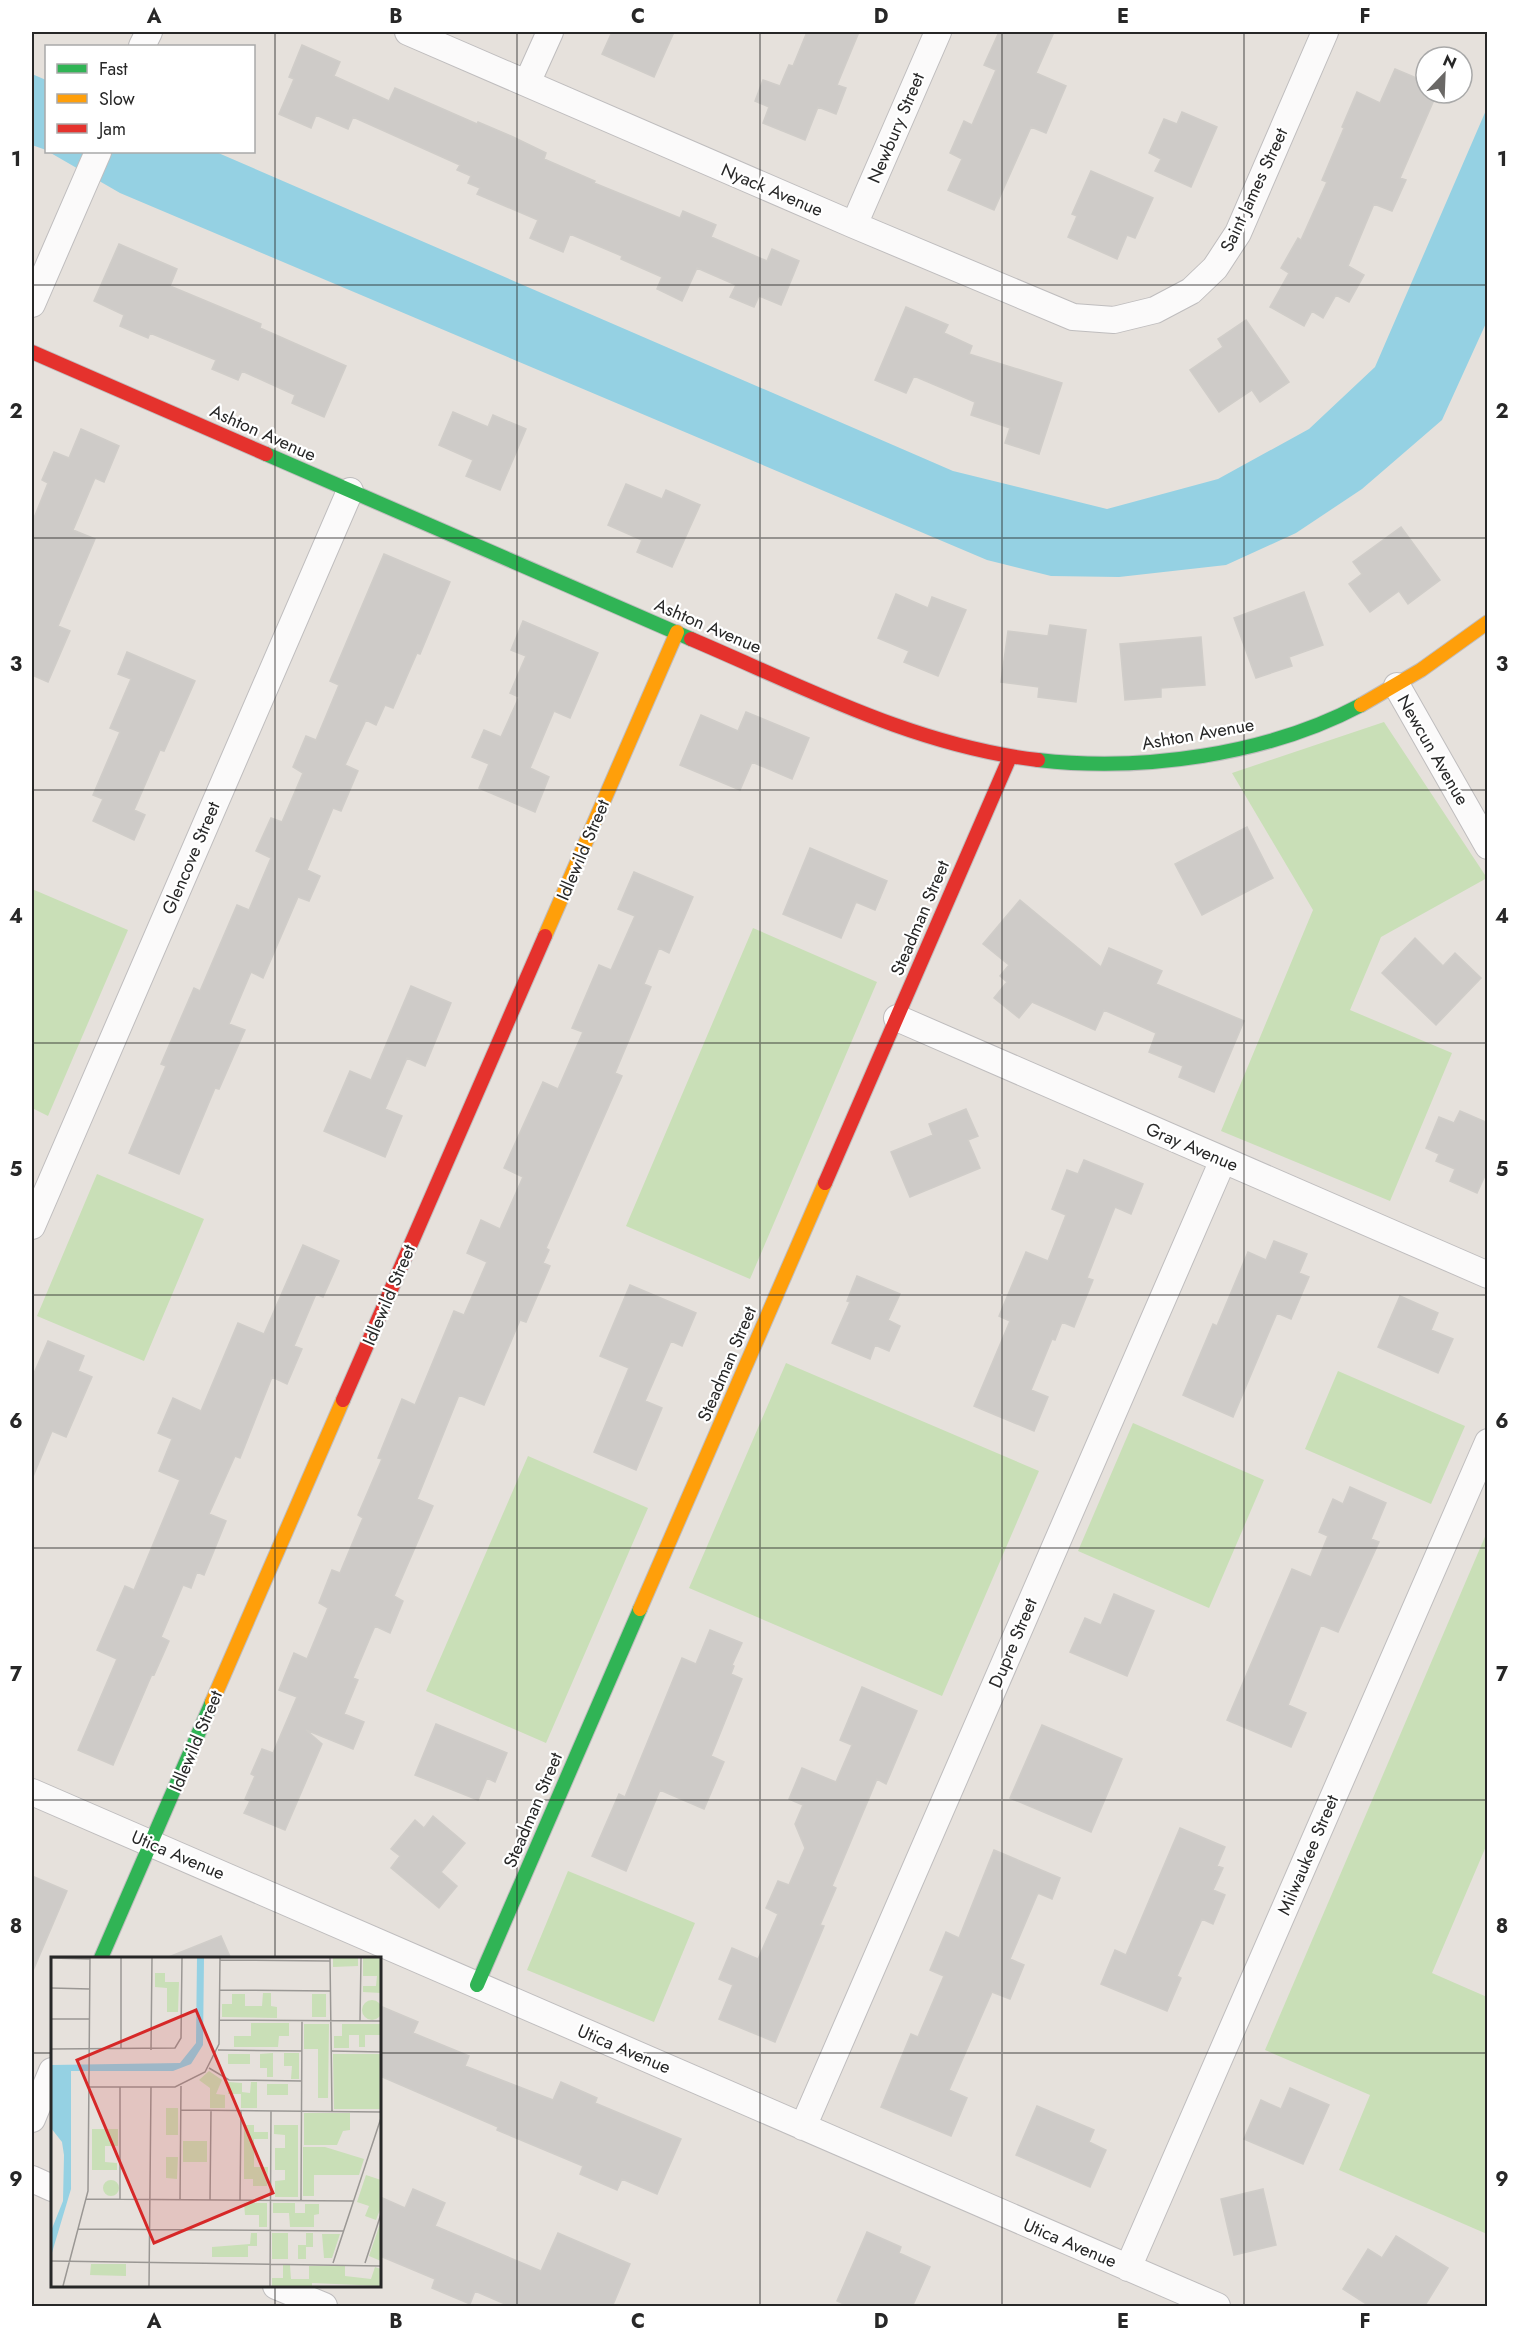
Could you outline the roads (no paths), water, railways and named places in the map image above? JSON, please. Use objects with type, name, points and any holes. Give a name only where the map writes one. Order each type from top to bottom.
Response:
[{"type":"street","name":"Nyack Avenue","points":[[408,32],[854,225],[1074,317],[1114,320],[1143,313]]},
{"type":"street","points":[[527,83],[550,32]]},
{"type":"street","name":"Newbury Street","points":[[854,225],[938,32]]},
{"type":"street","name":"Saint James Street","points":[[1143,313],[1155,310],[1191,291],[1215,268],[1238,233],[1325,32]]},
{"type":"street","points":[[32,304],[98,153]]},
{"type":"street","name":"Ashton Avenue","points":[[32,352],[905,730],[945,743],[1010,757],[1082,763],[1134,763],[1216,753],[1296,732],[1334,717],[1396,686],[1457,646],[1488,622]]},
{"type":"street","name":"Glencove Street","points":[[32,1226],[350,491]]},
{"type":"street","name":"Idlewild Street","points":[[102,1957],[677,632]]},
{"type":"street","name":"Newcun Avenue","points":[[1396,686],[1488,846]]},
{"type":"street","name":"Steadman Street","points":[[477,1985],[1010,757]]},
{"type":"street","name":"Gray Avenue","points":[[897,1018],[1488,1275]]},
{"type":"street","name":"Dupre Street","points":[[803,2127],[1223,1160]]},
{"type":"street","name":"Milwaukee Street","points":[[1128,2268],[1488,1442]]},
{"type":"street","name":"Utica Avenue","points":[[32,1792],[1217,2307]]},
{"type":"street","points":[[32,2119],[51,2073]]},
{"type":"street","points":[[32,2179],[51,2188]]},
{"type":"street","points":[[278,2287],[324,2307]]},
{"type":"water","points":[[32,74],[45,80],[45,150],[32,145]]},
{"type":"water","points":[[1487,108],[1487,321],[1442,420],[1362,489],[1296,533],[1226,565],[1119,577],[1051,576],[987,560],[120,193],[51,153],[218,153],[953,471],[1107,509],[1218,479],[1309,429],[1375,367]]}]
